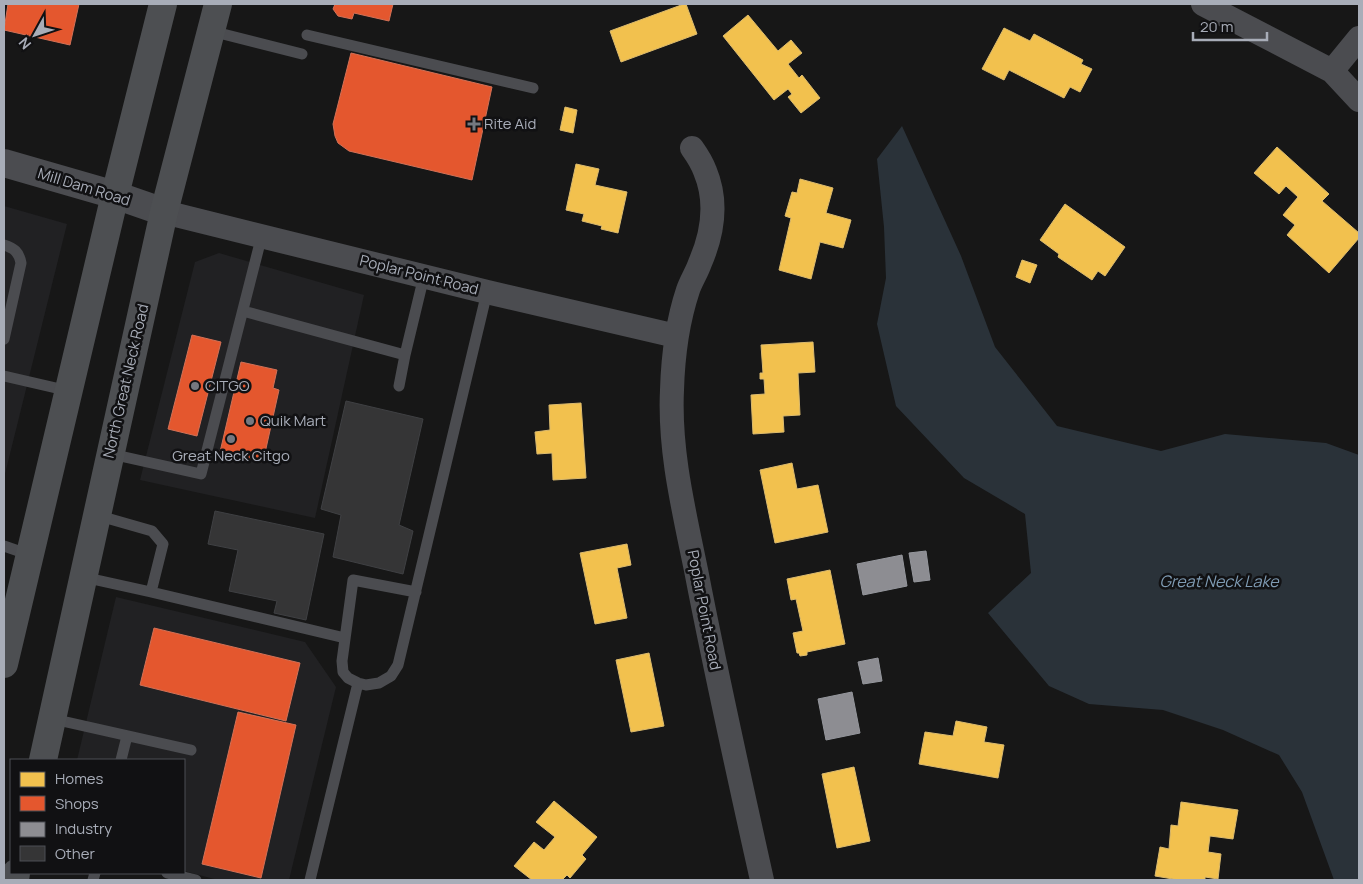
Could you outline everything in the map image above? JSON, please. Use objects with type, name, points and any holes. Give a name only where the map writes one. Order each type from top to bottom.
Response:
[{"type":"main road","points":[[4,664],[115,195],[163,4]]},
{"type":"main road","name":"North Great Neck Road","points":[[43,759],[164,212],[218,4]]},
{"type":"street","points":[[1203,4],[1332,71],[1359,100]]},
{"type":"street","points":[[1332,71],[1359,38]]},
{"type":"street","name":"Poplar Point Road","points":[[692,148],[705,170],[714,211],[711,230],[701,262],[688,289],[676,336],[672,392],[673,445],[707,629],[762,880]]},
{"type":"street","name":"Mill Dam Road","points":[[4,163],[115,195],[164,212]]},
{"type":"street","name":"Poplar Point Road","points":[[164,212],[676,336]]},
{"type":"lane","points":[[212,31],[302,54]]},
{"type":"lane","points":[[307,35],[533,88]]},
{"type":"lane","points":[[110,454],[201,474],[262,236]]},
{"type":"lane","points":[[4,245],[14,248],[20,256],[21,263],[4,339]]},
{"type":"lane","points":[[399,386],[424,276]]},
{"type":"lane","points":[[416,592],[353,580],[342,661],[343,672],[348,678],[366,685],[379,683],[391,676],[398,665],[416,592],[488,292]]},
{"type":"lane","points":[[243,311],[405,355]]},
{"type":"lane","points":[[4,376],[68,391]]},
{"type":"lane","points":[[96,516],[152,532],[163,544],[151,592]]},
{"type":"lane","points":[[4,546],[30,555]]},
{"type":"lane","points":[[83,577],[345,638]]},
{"type":"lane","points":[[310,880],[358,683]]},
{"type":"lane","points":[[53,719],[190,750]]},
{"type":"lane","points":[[121,759],[127,736]]},
{"type":"lane","points":[[171,874],[196,880]]},
{"type":"shaded area","points":[[4,206],[67,224],[4,478]]},
{"type":"shaded area","points":[[219,253],[364,295],[315,518],[140,480],[195,262]]},
{"type":"shaded area","points":[[116,597],[305,642],[336,687],[289,880],[218,880],[185,871],[185,759],[77,759]]},
{"type":"water","name":"Great Neck Lake","points":[[902,126],[961,256],[995,347],[1057,426],[1161,451],[1225,434],[1326,443],[1359,455],[1359,880],[1334,880],[1302,792],[1279,755],[1223,730],[1163,710],[1089,704],[1049,686],[988,613],[1031,573],[1025,514],[964,478],[896,406],[877,324],[886,278],[884,227],[877,159]]},
{"type":"building: Homes","points":[[686,4],[697,34],[621,62],[610,31]]},
{"type":"building: Homes","points":[[748,15],[778,51],[791,40],[802,53],[788,64],[799,78],[802,75],[820,98],[801,113],[788,97],[792,94],[788,89],[774,100],[723,36]]},
{"type":"building: Homes","points":[[1004,28],[1030,41],[1034,34],[1083,60],[1081,64],[1092,69],[1080,92],[1070,87],[1064,98],[1009,70],[1004,80],[982,69]]},
{"type":"building: Homes","points":[[565,107],[577,110],[573,133],[560,130]]},
{"type":"building: Homes","points":[[1277,147],[1329,194],[1322,201],[1359,233],[1359,238],[1329,273],[1287,235],[1295,225],[1283,215],[1298,197],[1286,186],[1279,194],[1254,173]]},
{"type":"building: Homes","points":[[576,164],[599,169],[595,185],[627,192],[618,233],[601,229],[602,226],[582,221],[584,214],[566,210]]},
{"type":"building: Homes","points":[[800,179],[833,188],[826,213],[851,220],[843,248],[820,242],[811,279],[779,270],[791,218],[785,216],[792,192],[797,193]]},
{"type":"building: Homes","points":[[1065,204],[1125,247],[1105,276],[1098,271],[1092,280],[1058,257],[1059,254],[1040,240]]},
{"type":"building: Homes","points":[[1022,260],[1037,265],[1030,283],[1016,277]]},
{"type":"building: Homes","points":[[813,342],[815,372],[798,373],[800,415],[783,416],[784,432],[753,434],[751,395],[765,394],[764,379],[760,379],[760,373],[763,373],[761,345]]},
{"type":"building: Homes","points":[[581,403],[586,478],[553,480],[552,453],[537,454],[535,432],[550,430],[549,405]]},
{"type":"building: Homes","points":[[792,463],[797,489],[818,485],[828,532],[775,543],[760,470]]},
{"type":"building: Homes","points":[[627,544],[631,565],[617,568],[627,618],[595,624],[580,553]]},
{"type":"building: Homes","points":[[830,570],[845,644],[807,652],[807,655],[800,656],[797,653],[793,633],[803,631],[796,599],[791,600],[787,579]]},
{"type":"building: Homes","points":[[649,653],[664,726],[631,732],[616,660]]},
{"type":"building: Homes","points":[[956,721],[987,727],[984,742],[1004,745],[998,778],[919,764],[925,732],[953,736]]},
{"type":"building: Homes","points":[[854,767],[870,841],[837,848],[822,774]]},
{"type":"building: Homes","points":[[554,801],[597,837],[582,855],[586,859],[570,878],[567,875],[562,880],[532,880],[514,866],[534,842],[544,850],[555,837],[536,822]]},
{"type":"building: Homes","points":[[1181,802],[1238,810],[1233,839],[1210,836],[1208,852],[1221,854],[1218,879],[1205,877],[1205,880],[1179,880],[1155,876],[1160,847],[1169,849],[1171,825],[1178,826]]},
{"type":"building: Shops","points":[[8,4],[79,4],[70,45],[4,30]]},
{"type":"building: Shops","points":[[335,4],[393,4],[389,21],[354,13],[352,19],[338,16],[333,9]]},
{"type":"building: Shops","name":"Rite Aid","points":[[351,53],[492,87],[472,180],[349,151],[338,143],[333,124]]},
{"type":"building: Shops","name":"CITGO","points":[[192,335],[221,342],[197,436],[168,429]]},
{"type":"building: Shops","name":"Quik Mart","points":[[241,362],[277,370],[273,388],[279,390],[263,462],[220,452]]},
{"type":"building: Shops","points":[[154,628],[300,663],[286,721],[140,685]]},
{"type":"building: Shops","points":[[238,712],[296,725],[261,878],[202,864]]},
{"type":"building: Industry","points":[[926,551],[930,580],[914,582],[909,553]]},
{"type":"building: Industry","points":[[902,555],[907,586],[863,595],[857,564]]},
{"type":"building: Industry","points":[[878,658],[882,681],[863,684],[858,662]]},
{"type":"building: Industry","points":[[852,692],[860,733],[826,740],[818,699]]},
{"type":"building: Other","points":[[346,401],[423,419],[399,525],[413,531],[403,574],[333,557],[341,515],[321,509]]},
{"type":"building: Other","points":[[215,511],[324,534],[306,620],[274,613],[277,601],[229,591],[238,550],[208,544]]},
{"type":"place","name":"Rite Aid","points":[[474,124]]},
{"type":"place","name":"CITGO","points":[[195,386]]},
{"type":"place","name":"Quik Mart","points":[[250,421]]},
{"type":"place","name":"Great Neck Citgo","points":[[231,439]]}]
